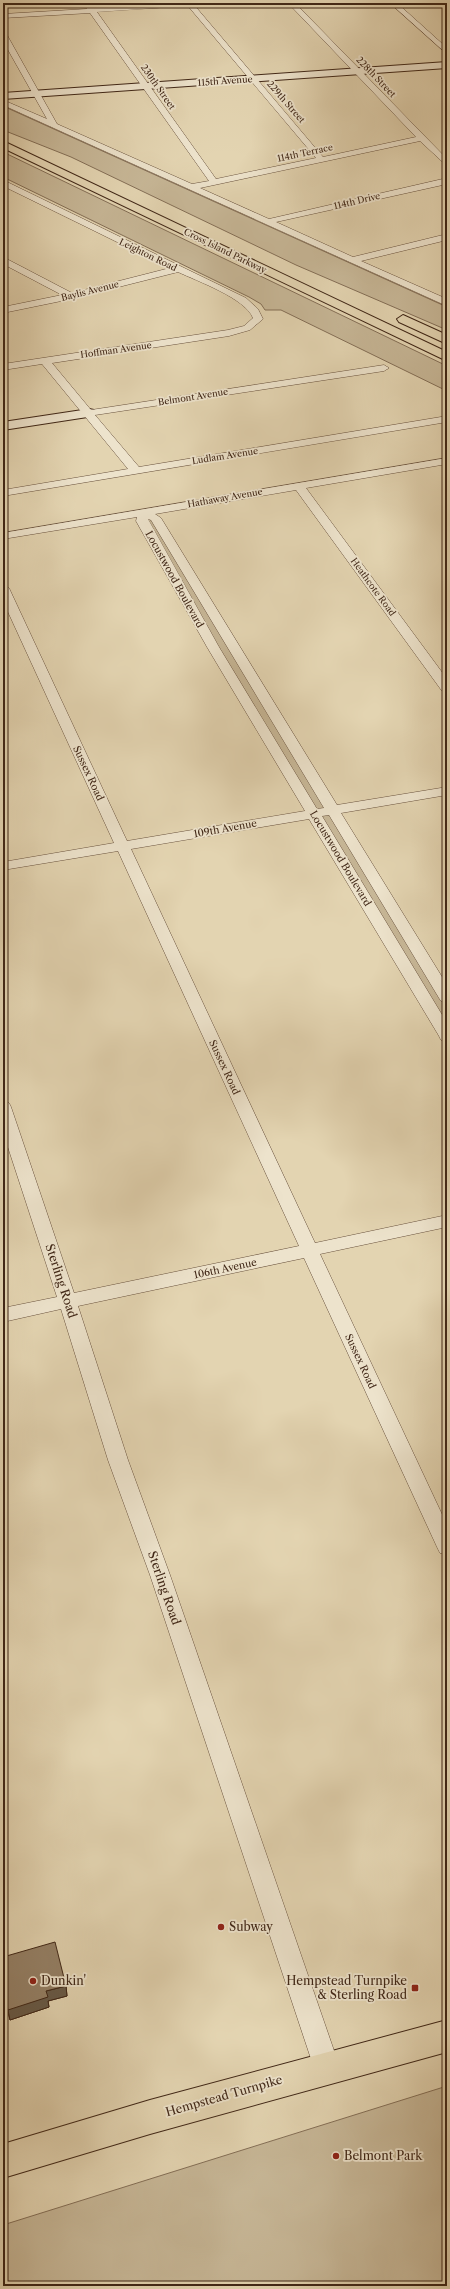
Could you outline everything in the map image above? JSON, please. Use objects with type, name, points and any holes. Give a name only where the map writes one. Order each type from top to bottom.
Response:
[{"type":"main road","name":"115th Avenue","points":[[3,96],[447,65]]},
{"type":"main road","points":[[3,134],[162,207]]},
{"type":"main road","name":"Cross Island Parkway","points":[[3,144],[447,357]]},
{"type":"main road","points":[[393,314],[447,340]]},
{"type":"main road","name":"Belmont Avenue","points":[[3,426],[89,413]]},
{"type":"main road","name":"Hempstead Turnpike","points":[[3,2161],[327,2068],[447,2036]]},
{"type":"street","name":"230th Street","points":[[87,3],[214,182]]},
{"type":"street","points":[[3,16],[207,3]]},
{"type":"street","name":"228th Street","points":[[291,3],[447,164]]},
{"type":"street","points":[[393,3],[447,52]]},
{"type":"street","name":"229th Street","points":[[189,4],[321,159]]},
{"type":"street","points":[[3,35],[54,125]]},
{"type":"street","points":[[3,102],[267,222],[446,301]]},
{"type":"street","name":"114th Terrace","points":[[192,187],[422,138]]},
{"type":"street","name":"114th Drive","points":[[267,222],[447,181]]},
{"type":"street","name":"Leighton Road","points":[[3,183],[243,300],[255,311],[258,319],[247,328],[229,333]]},
{"type":"street","points":[[352,260],[447,237]]},
{"type":"street","points":[[3,260],[71,296]]},
{"type":"street","name":"Baylis Avenue","points":[[3,310],[71,296],[177,269]]},
{"type":"street","name":"Hoffman Avenue","points":[[3,367],[229,333]]},
{"type":"street","points":[[45,361],[136,471]]},
{"type":"street","name":"Belmont Avenue","points":[[89,413],[384,368]]},
{"type":"street","name":"Ludlam Avenue","points":[[3,493],[447,420]]},
{"type":"street","name":"Hathaway Avenue","points":[[3,536],[299,486],[445,464]]},
{"type":"street","name":"Heathcote Road","points":[[299,486],[447,688]]},
{"type":"street","name":"Locustwood Boulevard","points":[[447,998],[155,518],[143,512],[142,521],[213,647],[447,1036]]},
{"type":"street","name":"Sussex Road","points":[[3,588],[124,846],[447,1547]]},
{"type":"street","points":[[213,647],[232,644]]},
{"type":"street","name":"109th Avenue","points":[[3,866],[447,791]]},
{"type":"street","points":[[417,986],[437,982]]},
{"type":"street","name":"Sterling Road","points":[[3,1107],[68,1302],[118,1460],[163,1583],[327,2068]]},
{"type":"street","name":"106th Avenue","points":[[3,1315],[447,1221]]},
{"type":"shaded area","points":[[3,106],[447,307],[447,330],[296,265],[71,157],[3,130]]},
{"type":"shaded area","points":[[3,152],[447,366],[447,391],[281,310],[265,310],[261,304],[249,297],[3,177]]},
{"type":"shaded area","points":[[143,512],[155,518],[447,998],[447,1036],[213,647]]},
{"type":"shaded area","name":"Belmont Park","points":[[447,2086],[447,2286],[3,2286],[3,2225]]},
{"type":"building","name":"Dunkin'","points":[[55,1942],[66,1986],[46,1991],[48,1997],[8,2010],[3,1990],[3,1957]]},
{"type":"place","name":"Subway","points":[[221,1927]]},
{"type":"place","name":"Dunkin'","points":[[33,1981]]},
{"type":"place","name":"Hempstead Turnpike & Sterling Road","points":[[415,1988]]},
{"type":"place","name":"Belmont Park","points":[[336,2156]]}]
